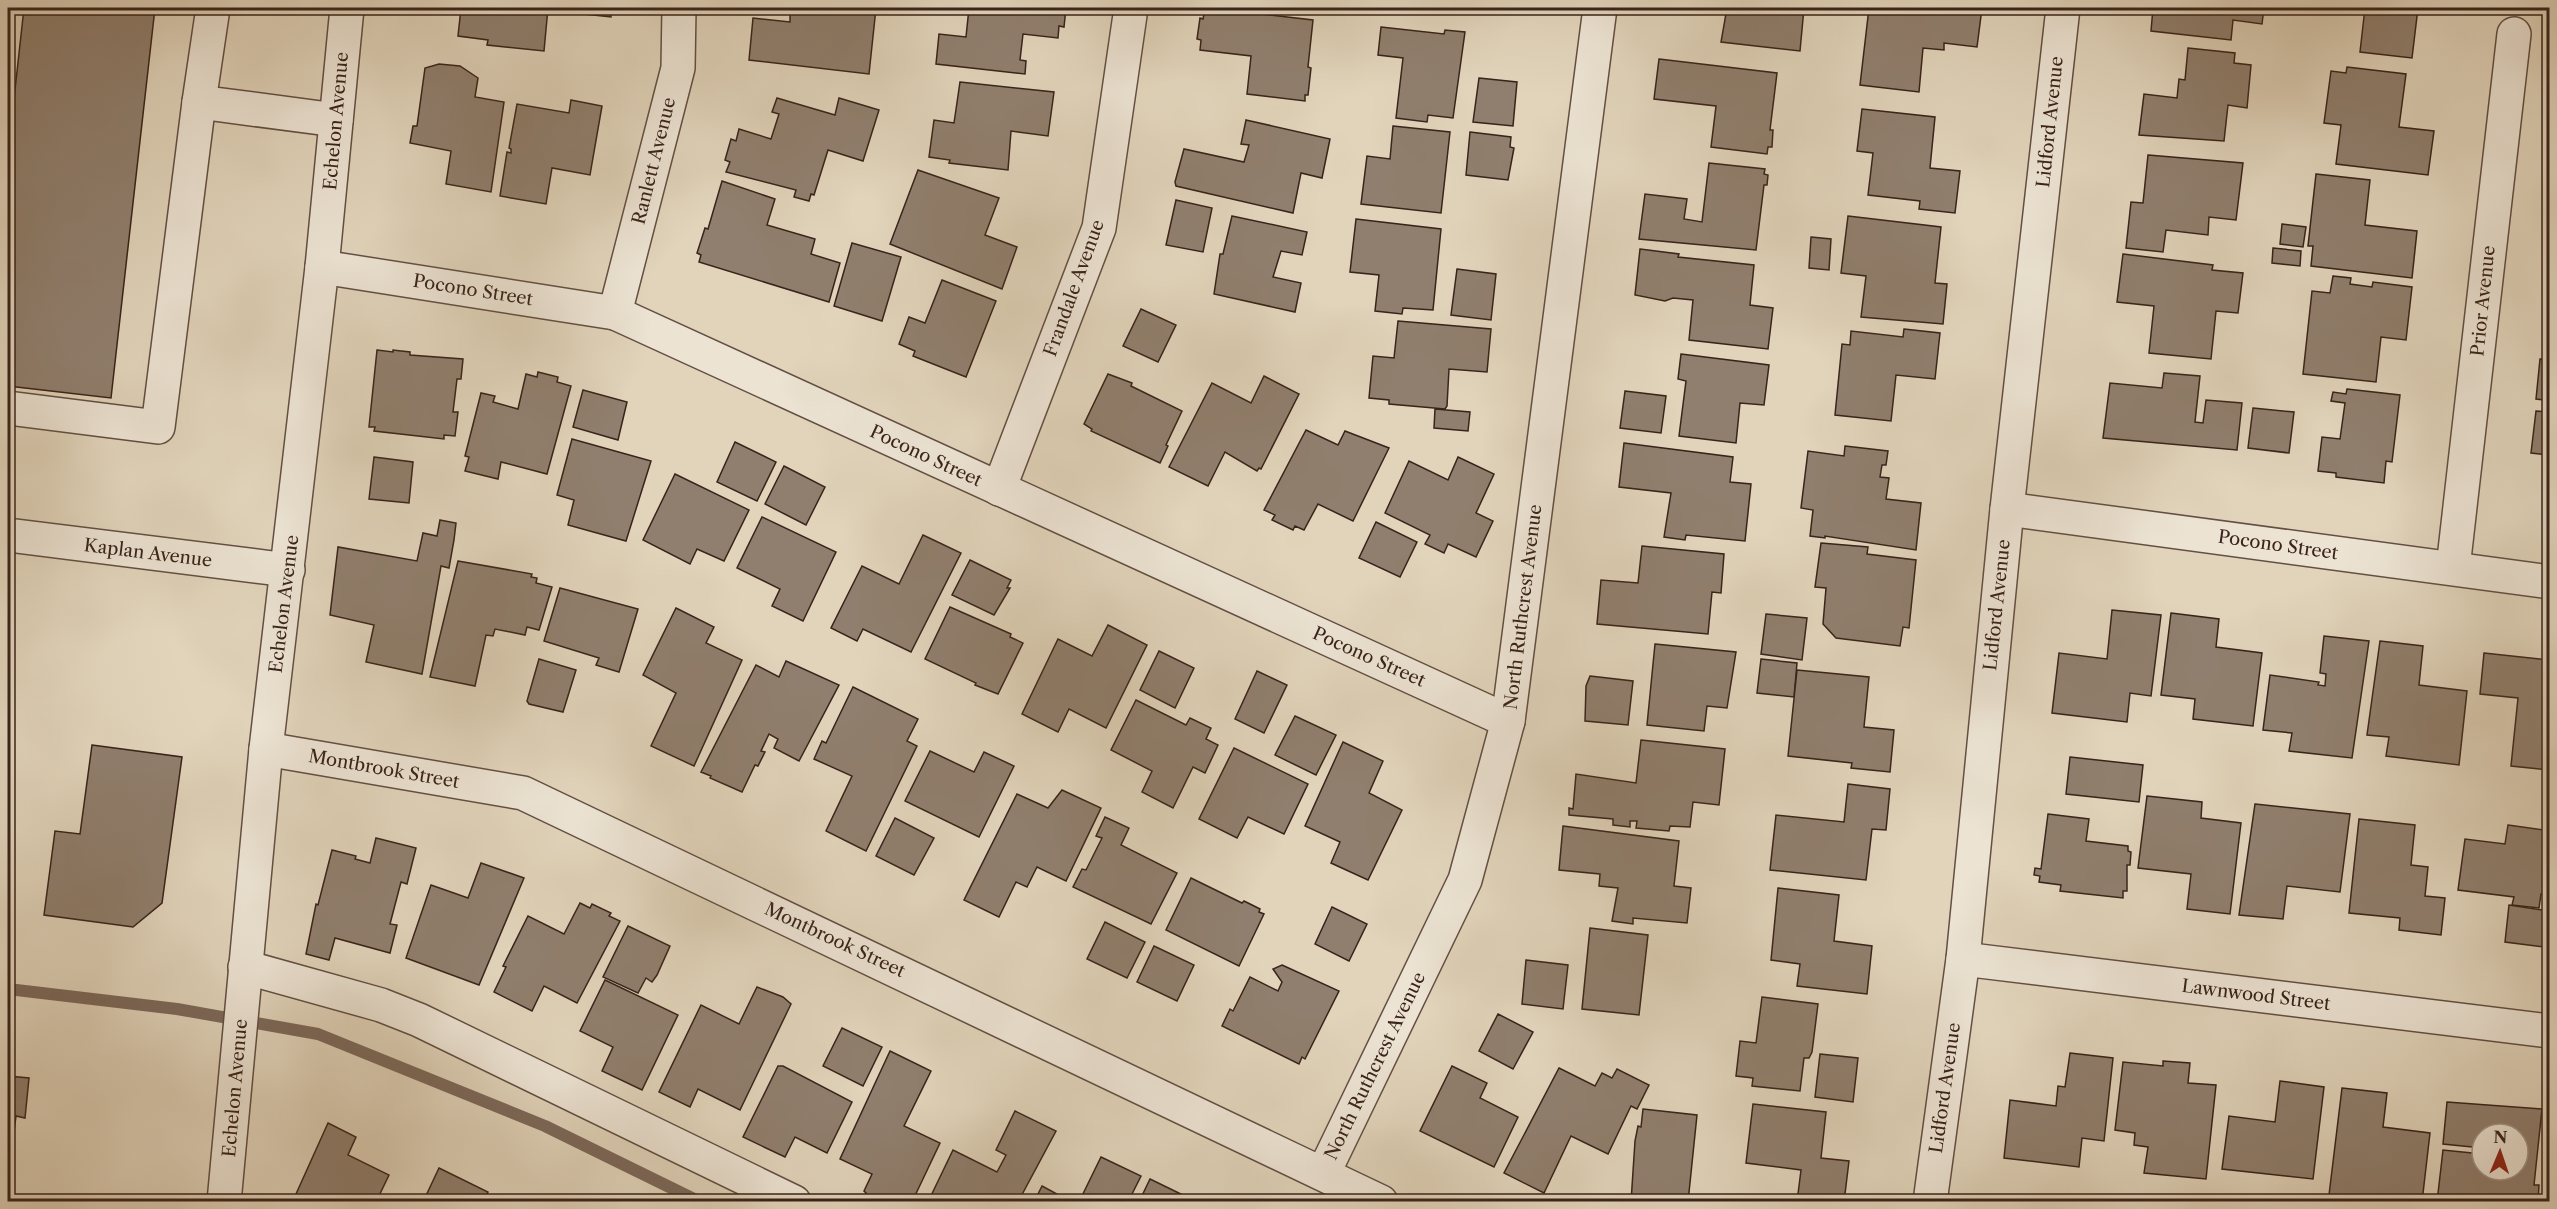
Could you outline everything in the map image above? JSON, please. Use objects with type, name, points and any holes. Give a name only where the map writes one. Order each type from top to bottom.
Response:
[{"type":"street","points":[[8,408],[158,427],[213,8]]},
{"type":"street","name":"Echelon Avenue","points":[[224,1202],[266,749],[322,267],[347,8]]},
{"type":"street","name":"Ranlett Avenue","points":[[615,313],[678,68],[679,8]]},
{"type":"street","name":"Frandale Avenue","points":[[999,489],[1099,228],[1131,8]]},
{"type":"street","name":"North Ruthcrest Avenue","points":[[1324,1172],[1464,880],[1508,721],[1600,8]]},
{"type":"street","name":"Lidford Avenue","points":[[1930,1202],[1963,959],[2007,509],[2063,8]]},
{"type":"street","name":"Prior Avenue","points":[[2453,568],[2514,34]]},
{"type":"street","points":[[199,102],[336,120]]},
{"type":"street","name":"Pocono Street","points":[[322,267],[615,313],[1508,721]]},
{"type":"street","name":"Pocono Street","points":[[2007,509],[2550,582]]},
{"type":"street","name":"Kaplan Avenue","points":[[8,535],[288,570]]},
{"type":"street","name":"Montbrook Street","points":[[266,749],[523,792],[1324,1172],[1381,1202]]},
{"type":"street","name":"Lawnwood Street","points":[[1963,959],[2550,1032]]},
{"type":"street","points":[[244,983],[381,1005],[419,1020],[794,1202]]},
{"type":"building","points":[[24,8],[155,8],[111,398],[8,386],[8,153]]},
{"type":"building","points":[[461,8],[548,8],[544,51],[487,45],[488,40],[458,36]]},
{"type":"building","points":[[565,8],[610,8],[611,17],[565,12]]},
{"type":"building","points":[[790,8],[876,8],[869,74],[749,60],[753,18],[790,22]]},
{"type":"building","points":[[969,8],[1066,8],[1064,27],[1059,26],[1058,38],[1023,34],[1020,60],[1026,61],[1025,74],[936,64],[939,34],[966,37]]},
{"type":"building","points":[[1205,8],[1262,10],[1262,14],[1313,20],[1308,67],[1311,68],[1308,95],[1305,95],[1305,101],[1247,94],[1251,56],[1200,50],[1201,40],[1197,39],[1200,18],[1203,19]]},
{"type":"building","points":[[1424,8],[1466,8],[1466,12]]},
{"type":"building","points":[[1727,8],[1804,8],[1800,51],[1721,42]]},
{"type":"building","points":[[1869,8],[1982,8],[1977,47],[1944,43],[1944,50],[1923,48],[1919,92],[1860,85]]},
{"type":"building","points":[[2153,8],[2264,8],[2262,24],[2233,20],[2231,40],[2151,31]]},
{"type":"building","points":[[2365,8],[2418,8],[2412,58],[2360,52]]},
{"type":"building","points":[[1381,27],[1444,34],[1445,30],[1465,32],[1453,118],[1428,115],[1427,122],[1396,118],[1403,58],[1378,55]]},
{"type":"building","points":[[2188,48],[2235,53],[2234,63],[2251,65],[2247,108],[2228,105],[2224,141],[2139,135],[2144,94],[2177,98],[2179,79],[2185,80]]},
{"type":"building","points":[[1659,59],[1777,73],[1770,130],[1773,130],[1772,147],[1768,147],[1767,154],[1711,147],[1716,106],[1654,99]]},
{"type":"building","points":[[439,64],[460,66],[478,78],[475,97],[504,102],[491,192],[446,184],[451,151],[410,143],[413,126],[417,126],[425,68]]},
{"type":"building","points":[[2347,67],[2406,74],[2399,127],[2434,131],[2428,175],[2336,164],[2341,125],[2324,123],[2331,71],[2346,73]]},
{"type":"building","points":[[1479,78],[1517,82],[1513,126],[1473,122]]},
{"type":"building","points":[[960,82],[1054,92],[1048,136],[1011,131],[1008,170],[949,163],[950,160],[929,157],[934,120],[954,123]]},
{"type":"building","points":[[777,98],[835,115],[839,98],[879,110],[863,161],[828,150],[814,195],[811,194],[809,201],[794,197],[796,190],[726,172],[730,162],[725,160],[731,139],[736,141],[739,129],[771,139],[779,114],[772,112]]},
{"type":"building","points":[[571,100],[602,106],[590,175],[552,168],[546,204],[500,196],[507,152],[511,153],[509,148],[517,104],[569,113]]},
{"type":"building","points":[[1862,109],[1935,117],[1930,168],[1960,171],[1955,213],[1919,209],[1920,201],[1868,195],[1873,153],[1857,151]]},
{"type":"building","points":[[1246,120],[1330,139],[1322,178],[1301,173],[1293,213],[1176,186],[1175,182],[1184,149],[1244,162],[1249,145],[1241,144]]},
{"type":"building","points":[[1393,126],[1450,132],[1441,213],[1361,204],[1367,156],[1390,159]]},
{"type":"building","points":[[1470,132],[1511,137],[1510,147],[1514,148],[1508,180],[1466,175]]},
{"type":"building","points":[[2148,155],[2243,163],[2236,220],[2209,217],[2208,235],[2166,230],[2163,252],[2126,248],[2131,202],[2143,203]]},
{"type":"building","points":[[1709,163],[1765,169],[1764,174],[1768,175],[1767,185],[1764,185],[1756,250],[1639,239],[1645,194],[1687,199],[1684,219],[1702,222]]},
{"type":"building","points":[[918,170],[999,198],[985,235],[1017,247],[1002,289],[890,244]]},
{"type":"building","points":[[2316,174],[2370,180],[2365,225],[2417,231],[2412,278],[2311,266],[2313,246],[2308,246]]},
{"type":"building","points":[[722,181],[775,199],[767,225],[815,239],[811,254],[840,263],[829,302],[699,262],[701,255],[697,253],[705,228],[708,229]]},
{"type":"building","points":[[1176,200],[1212,208],[1203,252],[1166,245]]},
{"type":"building","points":[[1232,216],[1307,232],[1302,255],[1281,251],[1273,277],[1301,283],[1295,312],[1214,294],[1220,254],[1223,254]]},
{"type":"building","points":[[1848,216],[1941,227],[1935,283],[1947,284],[1943,324],[1861,317],[1866,276],[1841,273]]},
{"type":"building","points":[[1356,219],[1441,229],[1433,310],[1403,308],[1402,314],[1375,311],[1379,275],[1350,272]]},
{"type":"building","points":[[2282,224],[2306,227],[2303,247],[2280,244]]},
{"type":"building","points":[[1811,237],[1831,239],[1829,270],[1809,268]]},
{"type":"building","points":[[852,243],[901,257],[882,321],[834,306]]},
{"type":"building","points":[[2273,248],[2301,251],[2300,266],[2272,263]]},
{"type":"building","points":[[1640,249],[1679,254],[1678,257],[1754,265],[1750,305],[1773,308],[1768,349],[1689,340],[1693,300],[1673,298],[1665,301],[1635,295]]},
{"type":"building","points":[[2123,254],[2213,265],[2212,270],[2243,273],[2238,313],[2216,311],[2211,359],[2149,353],[2154,306],[2117,302]]},
{"type":"building","points":[[1457,269],[1496,274],[1491,320],[1451,315]]},
{"type":"building","points":[[2333,276],[2351,278],[2350,284],[2372,287],[2373,282],[2412,287],[2406,340],[2381,337],[2376,382],[2303,374],[2312,291],[2330,293]]},
{"type":"building","points":[[942,280],[996,301],[966,377],[913,356],[915,351],[899,344],[909,317],[925,323]]},
{"type":"building","points":[[1141,309],[1176,325],[1158,362],[1123,346]]},
{"type":"building","points":[[1398,321],[1491,329],[1487,372],[1449,369],[1445,409],[1389,404],[1389,400],[1369,398],[1373,356],[1394,358]]},
{"type":"building","points":[[1904,329],[1940,333],[1935,379],[1896,375],[1891,421],[1835,415],[1842,344],[1850,345],[1851,331],[1903,337]]},
{"type":"building","points":[[377,350],[463,359],[461,379],[457,379],[453,412],[458,412],[455,436],[444,435],[444,439],[374,431],[375,427],[369,427]]},
{"type":"building","points":[[1681,354],[1769,365],[1764,405],[1740,403],[1736,443],[1679,436],[1686,381],[1678,379]]},
{"type":"building","points":[[2540,359],[2550,360],[2550,401],[2536,399]]},
{"type":"building","points":[[538,372],[558,377],[557,382],[571,386],[547,474],[501,462],[498,479],[465,471],[469,457],[465,456],[481,393],[495,396],[493,402],[518,409],[526,374],[537,377]]},
{"type":"building","points":[[2164,373],[2200,376],[2195,422],[2203,423],[2206,400],[2242,403],[2237,450],[2103,438],[2110,383],[2162,388]]},
{"type":"building","points":[[1108,374],[1132,383],[1131,386],[1182,411],[1160,463],[1091,431],[1092,429],[1084,424]]},
{"type":"building","points":[[1264,376],[1299,394],[1261,469],[1257,471],[1225,452],[1208,486],[1169,467],[1212,383],[1251,403]]},
{"type":"building","points":[[2347,389],[2400,395],[2392,462],[2386,461],[2384,483],[2336,477],[2336,473],[2318,471],[2322,437],[2340,439],[2345,403],[2331,401],[2333,392],[2346,394]]},
{"type":"building","points":[[583,390],[627,402],[618,440],[573,427]]},
{"type":"building","points":[[1625,391],[1666,396],[1661,433],[1620,428]]},
{"type":"building","points":[[2253,408],[2294,412],[2289,453],[2248,448]]},
{"type":"building","points":[[1435,409],[1470,412],[1468,431],[1434,428]]},
{"type":"building","points":[[2536,411],[2550,412],[2550,455],[2531,453]]},
{"type":"building","points":[[1306,430],[1338,445],[1345,431],[1389,448],[1353,521],[1318,504],[1304,530],[1295,526],[1293,530],[1272,520],[1275,515],[1264,510]]},
{"type":"building","points":[[572,439],[651,461],[626,541],[568,525],[574,500],[557,495]]},
{"type":"building","points":[[735,442],[776,462],[757,501],[717,482]]},
{"type":"building","points":[[1624,443],[1733,457],[1730,482],[1751,484],[1745,541],[1686,535],[1685,540],[1664,537],[1671,493],[1619,487]]},
{"type":"building","points":[[1845,446],[1888,451],[1886,465],[1882,465],[1880,477],[1889,478],[1886,499],[1921,503],[1916,550],[1825,536],[1825,538],[1810,536],[1813,510],[1801,508],[1808,451],[1844,456]]},
{"type":"building","points":[[374,457],[413,462],[409,503],[369,499]]},
{"type":"building","points":[[1458,457],[1494,474],[1476,513],[1493,521],[1476,557],[1448,544],[1444,553],[1425,544],[1430,535],[1385,513],[1409,461],[1448,480]]},
{"type":"building","points":[[784,466],[825,487],[806,525],[765,504]]},
{"type":"building","points":[[675,474],[749,510],[724,561],[697,549],[690,564],[643,540]]},
{"type":"building","points":[[762,517],[836,552],[803,621],[772,606],[780,589],[737,568]]},
{"type":"building","points":[[440,520],[456,523],[449,568],[441,566],[422,674],[366,662],[374,625],[330,615],[338,547],[417,561],[423,533],[437,536]]},
{"type":"building","points":[[1376,522],[1417,542],[1400,577],[1359,558]]},
{"type":"building","points":[[923,535],[961,553],[911,652],[863,629],[857,641],[831,628],[862,566],[899,584]]},
{"type":"building","points":[[1821,543],[1868,547],[1867,554],[1916,560],[1909,628],[1903,627],[1900,646],[1836,638],[1823,624],[1826,588],[1815,587]]},
{"type":"building","points":[[1642,546],[1724,554],[1721,593],[1712,592],[1708,634],[1597,624],[1601,580],[1638,583]]},
{"type":"building","points":[[970,560],[1011,580],[1007,588],[1010,588],[994,615],[952,595]]},
{"type":"building","points":[[458,561],[532,574],[531,577],[537,578],[536,583],[552,587],[539,630],[527,627],[525,635],[495,629],[493,636],[486,635],[475,686],[430,677]]},
{"type":"building","points":[[560,588],[638,609],[619,672],[596,665],[599,658],[544,641]]},
{"type":"building","points":[[950,607],[1011,634],[1010,637],[1023,643],[998,694],[975,685],[976,683],[925,659]]},
{"type":"building","points":[[676,608],[714,627],[706,643],[742,660],[694,766],[651,746],[676,693],[643,675]]},
{"type":"building","points":[[2112,610],[2161,615],[2151,696],[2130,693],[2127,722],[2052,713],[2059,653],[2107,659]]},
{"type":"building","points":[[2171,613],[2219,619],[2216,647],[2262,653],[2253,726],[2193,719],[2195,699],[2161,695]]},
{"type":"building","points":[[1766,614],[1807,618],[1802,660],[1761,654]]},
{"type":"building","points":[[1108,625],[1147,645],[1106,728],[1069,709],[1058,732],[1022,714],[1058,639],[1092,656]]},
{"type":"building","points":[[2324,636],[2369,641],[2352,758],[2289,751],[2292,733],[2263,730],[2270,675],[2319,682],[2318,685],[2325,686],[2326,674],[2320,673]]},
{"type":"building","points":[[2380,641],[2423,646],[2419,685],[2467,691],[2459,765],[2386,756],[2389,737],[2367,735]]},
{"type":"building","points":[[1655,644],[1736,652],[1727,708],[1707,706],[1704,731],[1647,725]]},
{"type":"building","points":[[1159,651],[1194,668],[1175,708],[1140,690]]},
{"type":"building","points":[[2484,653],[2550,660],[2550,770],[2511,766],[2518,698],[2480,694]]},
{"type":"building","points":[[539,659],[576,670],[563,712],[529,704],[527,701]]},
{"type":"building","points":[[1761,659],[1797,663],[1794,697],[1757,693]]},
{"type":"building","points":[[786,661],[839,685],[799,761],[774,748],[778,739],[769,734],[761,751],[765,752],[758,766],[755,765],[742,792],[701,772],[756,665],[779,677]]},
{"type":"building","points":[[1797,670],[1869,677],[1864,727],[1894,730],[1890,772],[1851,768],[1852,763],[1788,756]]},
{"type":"building","points":[[1257,671],[1287,685],[1264,733],[1235,719]]},
{"type":"building","points":[[1590,676],[1633,681],[1628,725],[1585,721],[1586,686]]},
{"type":"building","points":[[853,687],[918,719],[907,741],[917,746],[866,851],[826,831],[852,776],[814,759],[822,741],[826,743]]},
{"type":"building","points":[[1136,700],[1186,725],[1190,718],[1211,728],[1206,739],[1218,745],[1205,773],[1193,767],[1173,808],[1142,792],[1152,771],[1111,750]]},
{"type":"building","points":[[1295,716],[1336,735],[1316,775],[1275,755]]},
{"type":"building","points":[[1641,740],[1725,749],[1719,805],[1693,802],[1690,827],[1670,826],[1669,831],[1636,828],[1637,821],[1630,821],[1630,827],[1613,825],[1613,819],[1569,815],[1569,808],[1573,809],[1576,774],[1636,783]]},
{"type":"building","points":[[1343,742],[1383,761],[1369,793],[1402,810],[1368,880],[1331,863],[1340,842],[1305,826]]},
{"type":"building","points":[[92,745],[182,757],[162,903],[133,927],[44,915],[55,831],[80,834]]},
{"type":"building","points":[[1234,748],[1308,784],[1284,834],[1248,817],[1237,838],[1199,819]]},
{"type":"building","points":[[930,751],[974,772],[984,752],[1014,766],[979,837],[905,801]]},
{"type":"building","points":[[2070,757],[2143,765],[2139,802],[2066,794]]},
{"type":"building","points":[[1848,784],[1890,789],[1886,830],[1872,829],[1866,880],[1770,870],[1776,815],[1844,822]]},
{"type":"building","points":[[1062,790],[1101,808],[1066,881],[1037,867],[1027,887],[1016,882],[999,917],[964,900],[1017,794],[1048,808]]},
{"type":"building","points":[[2147,796],[2202,802],[2201,818],[2241,823],[2230,914],[2187,909],[2191,874],[2138,868]]},
{"type":"building","points":[[2255,804],[2350,814],[2340,892],[2287,886],[2283,919],[2239,915]]},
{"type":"building","points":[[2048,814],[2089,819],[2086,841],[2128,846],[2128,851],[2131,852],[2130,865],[2127,865],[2127,891],[2123,891],[2123,898],[2060,891],[2061,885],[2039,882],[2040,876],[2034,875],[2035,868],[2041,869]]},
{"type":"building","points":[[1105,817],[1129,828],[1121,845],[1177,873],[1151,924],[1073,887],[1082,869],[1086,870],[1102,838],[1096,836]]},
{"type":"building","points":[[895,818],[934,838],[914,875],[876,856]]},
{"type":"building","points":[[2359,819],[2415,825],[2411,865],[2428,867],[2425,896],[2445,898],[2441,935],[2399,930],[2400,918],[2349,913]]},
{"type":"building","points":[[2508,825],[2550,831],[2547,894],[2541,894],[2539,908],[2512,905],[2514,897],[2458,890],[2465,839],[2505,844]]},
{"type":"building","points":[[1563,826],[1679,841],[1674,886],[1691,888],[1687,923],[1633,918],[1633,924],[1612,921],[1618,888],[1599,886],[1600,874],[1559,870]]},
{"type":"building","points":[[376,838],[416,848],[407,884],[401,882],[390,924],[397,925],[390,953],[335,938],[329,960],[306,954],[316,904],[318,905],[332,850],[356,856],[355,859],[370,863]]},
{"type":"building","points":[[481,863],[524,878],[479,985],[406,958],[431,885],[468,898]]},
{"type":"building","points":[[1191,878],[1242,903],[1244,901],[1260,909],[1259,912],[1264,914],[1239,966],[1166,930]]},
{"type":"building","points":[[1778,888],[1839,895],[1834,941],[1872,946],[1867,994],[1797,986],[1800,964],[1771,960]]},
{"type":"building","points":[[580,903],[590,908],[592,904],[611,913],[609,916],[620,921],[577,1003],[544,986],[532,1011],[494,992],[506,967],[503,966],[528,916],[564,934]]},
{"type":"building","points":[[2509,905],[2548,911],[2544,947],[2505,942]]},
{"type":"building","points":[[1332,907],[1367,924],[1349,961],[1315,944]]},
{"type":"building","points":[[1105,922],[1145,942],[1127,978],[1087,959]]},
{"type":"building","points":[[628,926],[670,946],[657,975],[652,982],[646,978],[638,993],[603,977]]},
{"type":"building","points":[[1590,928],[1648,935],[1639,1015],[1582,1009]]},
{"type":"building","points":[[1154,946],[1194,965],[1177,1001],[1137,982]]},
{"type":"building","points":[[1526,960],[1568,965],[1563,1009],[1522,1004]]},
{"type":"building","points":[[1282,965],[1339,991],[1305,1059],[1302,1057],[1299,1064],[1222,1026],[1230,1009],[1233,1011],[1250,977],[1278,991],[1282,982],[1273,969]]},
{"type":"building","points":[[605,980],[678,1015],[642,1090],[602,1071],[613,1047],[580,1031]]},
{"type":"building","points":[[757,987],[783,997],[791,1004],[740,1110],[698,1089],[690,1107],[659,1092],[701,1005],[739,1024]]},
{"type":"building","points":[[1762,997],[1818,1004],[1812,1052],[1809,1058],[1804,1058],[1800,1091],[1752,1086],[1753,1078],[1736,1076],[1740,1041],[1756,1043]]},
{"type":"building","points":[[1498,1014],[1533,1032],[1513,1069],[1479,1051]]},
{"type":"building","points":[[842,1028],[882,1047],[863,1086],[823,1066]]},
{"type":"building","points":[[890,1051],[931,1071],[904,1126],[940,1143],[912,1202],[862,1202],[866,1193],[864,1191],[872,1174],[840,1159]]},
{"type":"building","points":[[2070,1053],[2113,1058],[2104,1141],[2082,1138],[2079,1167],[2004,1158],[2010,1100],[2056,1106],[2058,1086],[2065,1087]]},
{"type":"building","points":[[1820,1054],[1858,1058],[1853,1102],[1815,1097]]},
{"type":"building","points":[[2163,1061],[2190,1063],[2188,1083],[2216,1085],[2206,1179],[2144,1173],[2148,1147],[2134,1145],[2135,1133],[2115,1130],[2123,1062],[2163,1066]]},
{"type":"building","points":[[778,1066],[783,1066],[852,1102],[827,1153],[795,1137],[785,1157],[743,1137]]},
{"type":"building","points":[[1452,1066],[1487,1083],[1480,1098],[1518,1117],[1494,1167],[1420,1131]]},
{"type":"building","points":[[1559,1068],[1595,1086],[1602,1073],[1612,1078],[1617,1069],[1649,1085],[1637,1109],[1631,1106],[1608,1154],[1571,1136],[1544,1193],[1504,1173]]},
{"type":"building","points":[[8,1076],[29,1078],[25,1118],[16,1116],[9,1171]]},
{"type":"building","points":[[2280,1081],[2324,1087],[2313,1179],[2222,1169],[2229,1116],[2275,1122]]},
{"type":"building","points":[[2342,1088],[2387,1093],[2383,1127],[2430,1133],[2422,1202],[2392,1202],[2329,1195]]},
{"type":"building","points":[[2447,1102],[2542,1109],[2534,1185],[2539,1185],[2538,1202],[2437,1202],[2443,1150],[2470,1153],[2470,1182],[2530,1182],[2530,1122],[2470,1122],[2470,1147],[2443,1144]]},
{"type":"building","points":[[1753,1104],[1826,1112],[1821,1158],[1849,1161],[1844,1202],[1797,1202],[1801,1170],[1746,1163]]},
{"type":"building","points":[[1643,1109],[1697,1115],[1688,1202],[1631,1202],[1635,1141],[1638,1126],[1641,1127]]},
{"type":"building","points":[[1015,1111],[1056,1131],[1018,1202],[928,1202],[953,1150],[997,1172],[1006,1155],[996,1150]]},
{"type":"building","points":[[328,1123],[356,1137],[348,1155],[389,1175],[376,1202],[306,1202],[296,1194]]},
{"type":"building","points":[[1101,1157],[1141,1176],[1128,1202],[1079,1202]]},
{"type":"building","points":[[439,1168],[488,1192],[485,1198],[487,1202],[423,1202]]},
{"type":"building","points":[[1150,1179],[1191,1199],[1190,1202],[1139,1202]]},
{"type":"building","points":[[1042,1186],[1057,1194],[1054,1200],[1058,1202],[1034,1202]]},
{"type":"waterway","points":[[8,989],[177,1009],[318,1034],[545,1126],[700,1202]]}]
